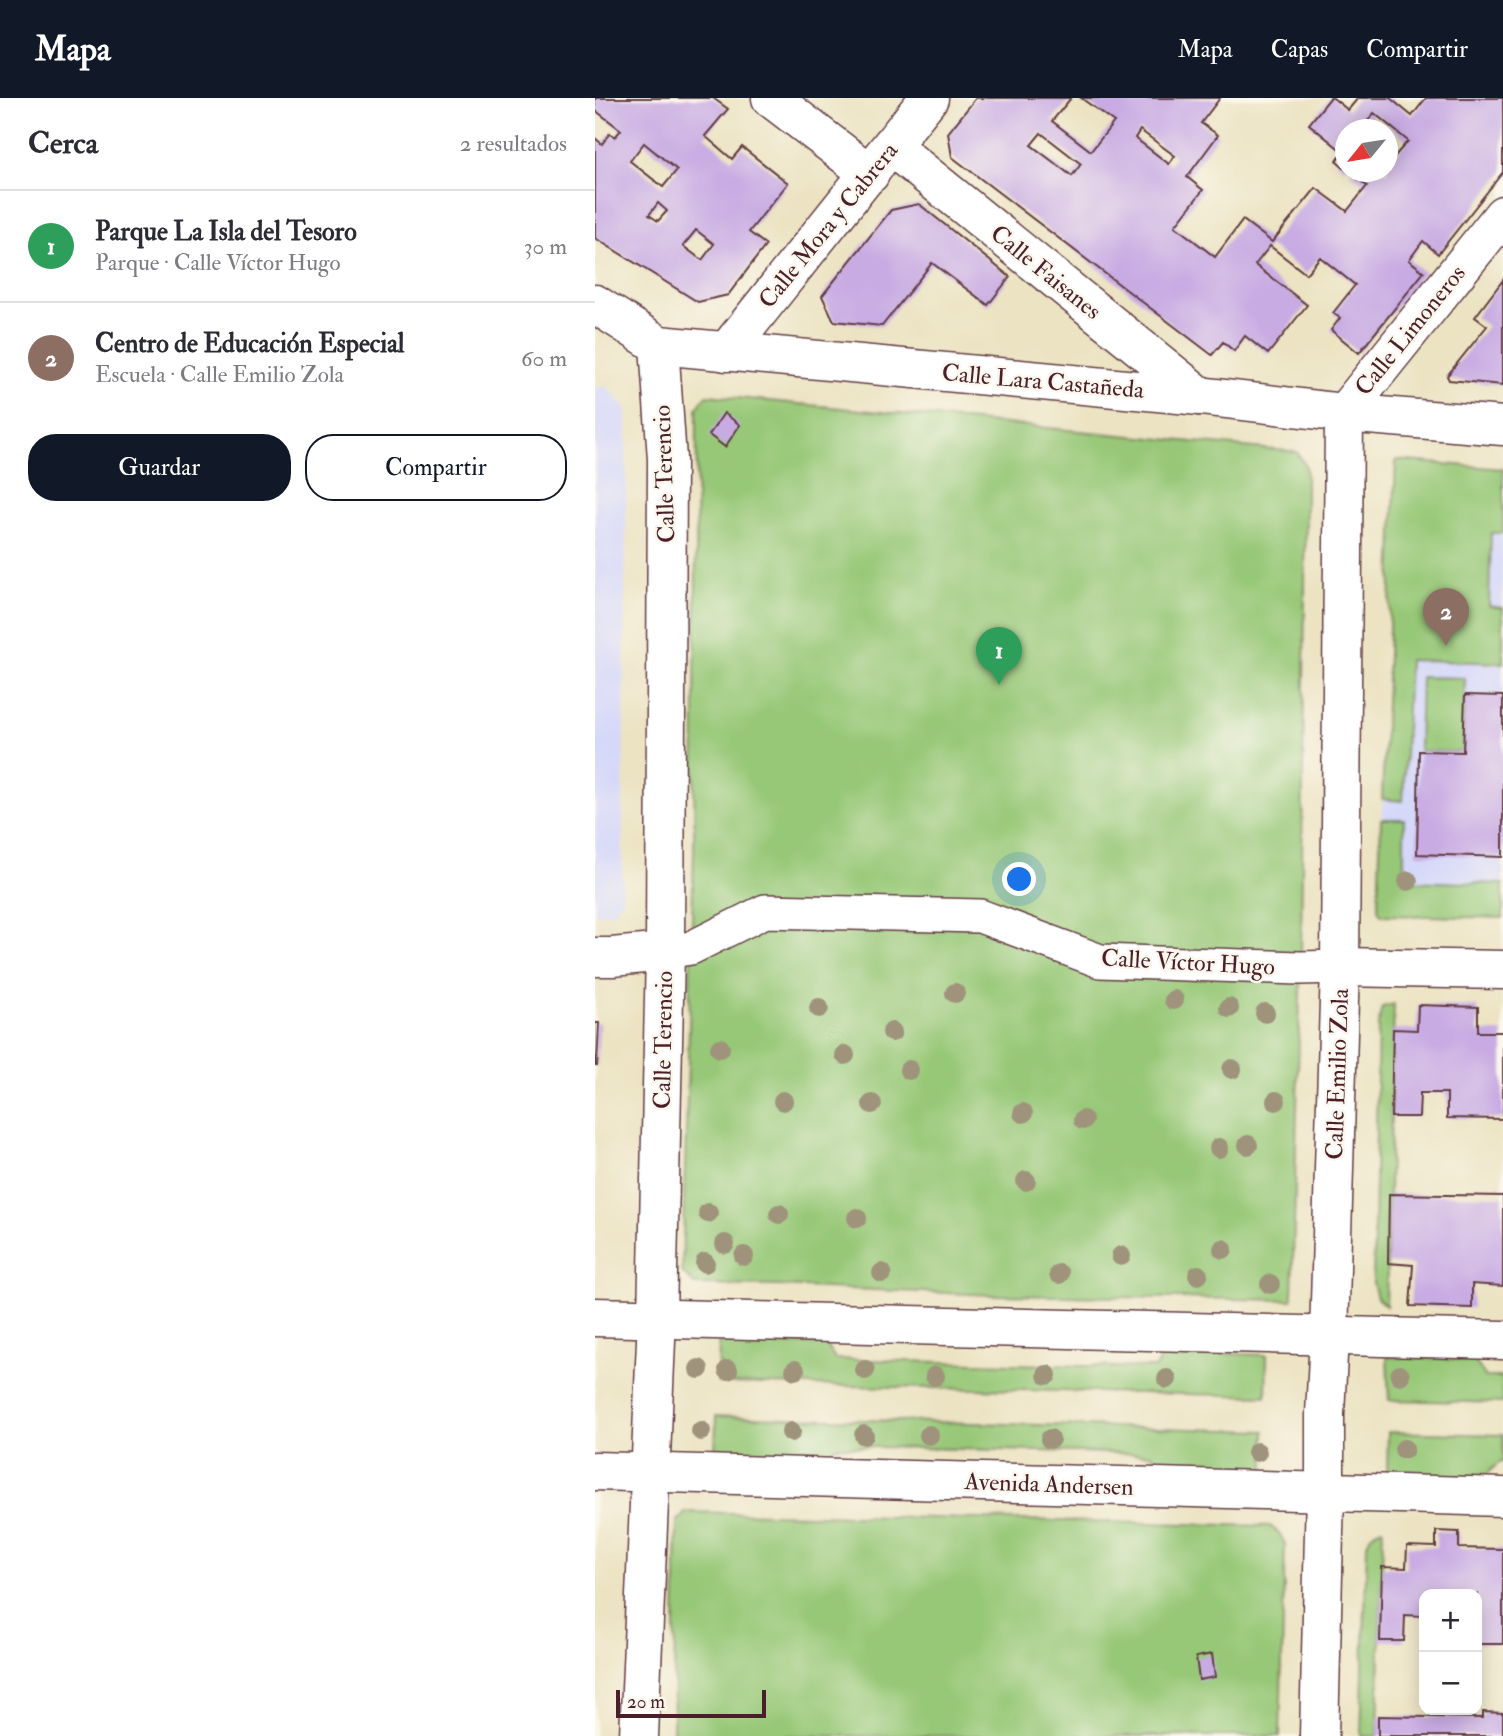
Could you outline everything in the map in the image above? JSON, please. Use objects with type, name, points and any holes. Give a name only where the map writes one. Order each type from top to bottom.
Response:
[{"type":"street","name":"Calle Faisanes","points":[[771,98],[881,161],[1200,396]]},
{"type":"street","name":"Calle Mora y Cabrera","points":[[726,352],[929,98]]},
{"type":"street","name":"Calle Limoneros","points":[[1344,413],[1503,215]]},
{"type":"street","name":"Calle Lara Castañeda","points":[[596,307],[659,345],[1200,396],[1344,413],[1503,426]]},
{"type":"street","name":"Calle Terencio","points":[[639,1736],[657,1317],[665,952],[667,459],[659,345]]},
{"type":"street","name":"Calle Emilio Zola","points":[[1319,1736],[1325,1414],[1340,967],[1344,413]]},
{"type":"street","name":"Calle Víctor Hugo","points":[[595,957],[691,948],[765,911],[980,916],[1100,961],[1300,968],[1503,970]]},
{"type":"street","points":[[595,1317],[1503,1340]]},
{"type":"street","name":"Avenida Andersen","points":[[595,1471],[1503,1497]]},
{"type":"shaded area","points":[[595,387],[607,387],[627,409],[622,902],[610,913],[595,913]]},
{"type":"shaded area","points":[[1396,460],[1503,469],[1503,918],[1382,915],[1378,910]]},
{"type":"green space","points":[[707,395],[1297,452],[1306,467],[1306,496],[1301,958],[1292,1300],[993,1295],[695,1285],[682,1272],[694,851],[697,408]]},
{"type":"green space","points":[[1396,460],[1503,469],[1503,533],[1491,533],[1489,606],[1503,608],[1503,663],[1409,660],[1403,801],[1382,799]]},
{"type":"green space","points":[[1421,677],[1465,678],[1463,752],[1419,751]]},
{"type":"green space","points":[[1381,819],[1404,819],[1404,881],[1503,884],[1503,918],[1382,915],[1378,910]]},
{"type":"green space","points":[[1394,1004],[1386,1306],[1377,1298],[1373,1283],[1378,1025],[1382,1007]]},
{"type":"green space","points":[[719,1342],[826,1344],[835,1359],[1155,1368],[1164,1352],[1267,1355],[1266,1396],[718,1383]]},
{"type":"green space","points":[[1387,1357],[1474,1360],[1486,1377],[1503,1377],[1503,1403],[1389,1400]]},
{"type":"green space","points":[[716,1416],[1265,1431],[1265,1473],[1162,1470],[1152,1454],[834,1446],[827,1461],[715,1460]]},
{"type":"green space","points":[[1388,1432],[1503,1435],[1503,1462],[1483,1477],[1387,1474]]},
{"type":"green space","points":[[686,1512],[1270,1526],[1279,1533],[1285,1544],[1280,1736],[673,1736],[677,1522]]},
{"type":"green space","points":[[1383,1528],[1378,1736],[1361,1736],[1367,1545],[1372,1534]]},
{"type":"building","points":[[595,98],[713,98],[728,109],[705,136],[732,159],[742,147],[788,183],[749,232],[766,245],[728,295],[698,302],[595,238],[595,138],[602,144],[610,133],[615,137],[621,130],[595,110]],"holes":[[[644,143],[677,170],[663,187],[630,161]],[[658,203],[667,211],[658,221],[649,215]],[[696,230],[714,244],[702,260],[683,246]]]},
{"type":"building","points":[[976,98],[1071,98],[1052,121],[1091,151],[1114,122],[1081,98],[1220,98],[1201,123],[1218,135],[1187,177],[1203,190],[1175,226],[1215,257],[1243,220],[1272,242],[1316,188],[1347,211],[1367,186],[1362,182],[1398,182],[1398,152],[1408,141],[1398,133],[1398,119],[1381,119],[1374,113],[1369,119],[1335,119],[1335,145],[1309,124],[1330,98],[1348,110],[1358,98],[1390,98],[1412,116],[1426,98],[1503,98],[1503,172],[1438,254],[1423,241],[1409,260],[1424,272],[1359,353],[1331,330],[1340,318],[1333,313],[1355,285],[1320,257],[1306,274],[1270,246],[1255,265],[1307,305],[1268,354],[1245,336],[1234,351],[1223,342],[1212,355],[952,157],[948,133]],"holes":[[[1140,130],[1175,156],[1169,164],[1135,138]],[[1041,133],[1081,164],[1072,176],[1031,145]]]},
{"type":"building","points":[[919,204],[1010,277],[988,305],[932,263],[882,326],[834,321],[822,296],[891,210]]},
{"type":"building","points":[[1503,280],[1503,385],[1449,380],[1447,376],[1487,326],[1475,317]]},
{"type":"building","points":[[724,413],[740,425],[725,447],[709,435]]},
{"type":"building","points":[[1465,695],[1503,696],[1503,857],[1417,854],[1419,751],[1463,752]]},
{"type":"building","points":[[1418,1005],[1478,1007],[1478,1032],[1503,1032],[1503,1119],[1447,1118],[1447,1093],[1420,1093],[1419,1117],[1391,1117],[1393,1029],[1417,1030]]},
{"type":"building","points":[[595,1023],[599,1023],[597,1066],[595,1066]]},
{"type":"building","points":[[1389,1194],[1503,1196],[1503,1286],[1472,1284],[1472,1308],[1410,1306],[1413,1265],[1388,1263]]},
{"type":"building","points":[[1436,1531],[1459,1532],[1459,1548],[1503,1549],[1503,1644],[1482,1644],[1482,1589],[1419,1589],[1419,1616],[1405,1615],[1404,1641],[1380,1641],[1382,1567],[1406,1568],[1407,1546],[1436,1547]]},
{"type":"building","points":[[1212,1654],[1215,1677],[1199,1680],[1196,1657]]},
{"type":"building","points":[[1483,1712],[1503,1713],[1503,1736],[1378,1736],[1378,1716],[1483,1718]]},
{"type":"place","name":"Centro de Educación Especial","points":[[1446,646]]},
{"type":"place","name":"Parque La Isla del Tesoro","points":[[999,685]]}]
